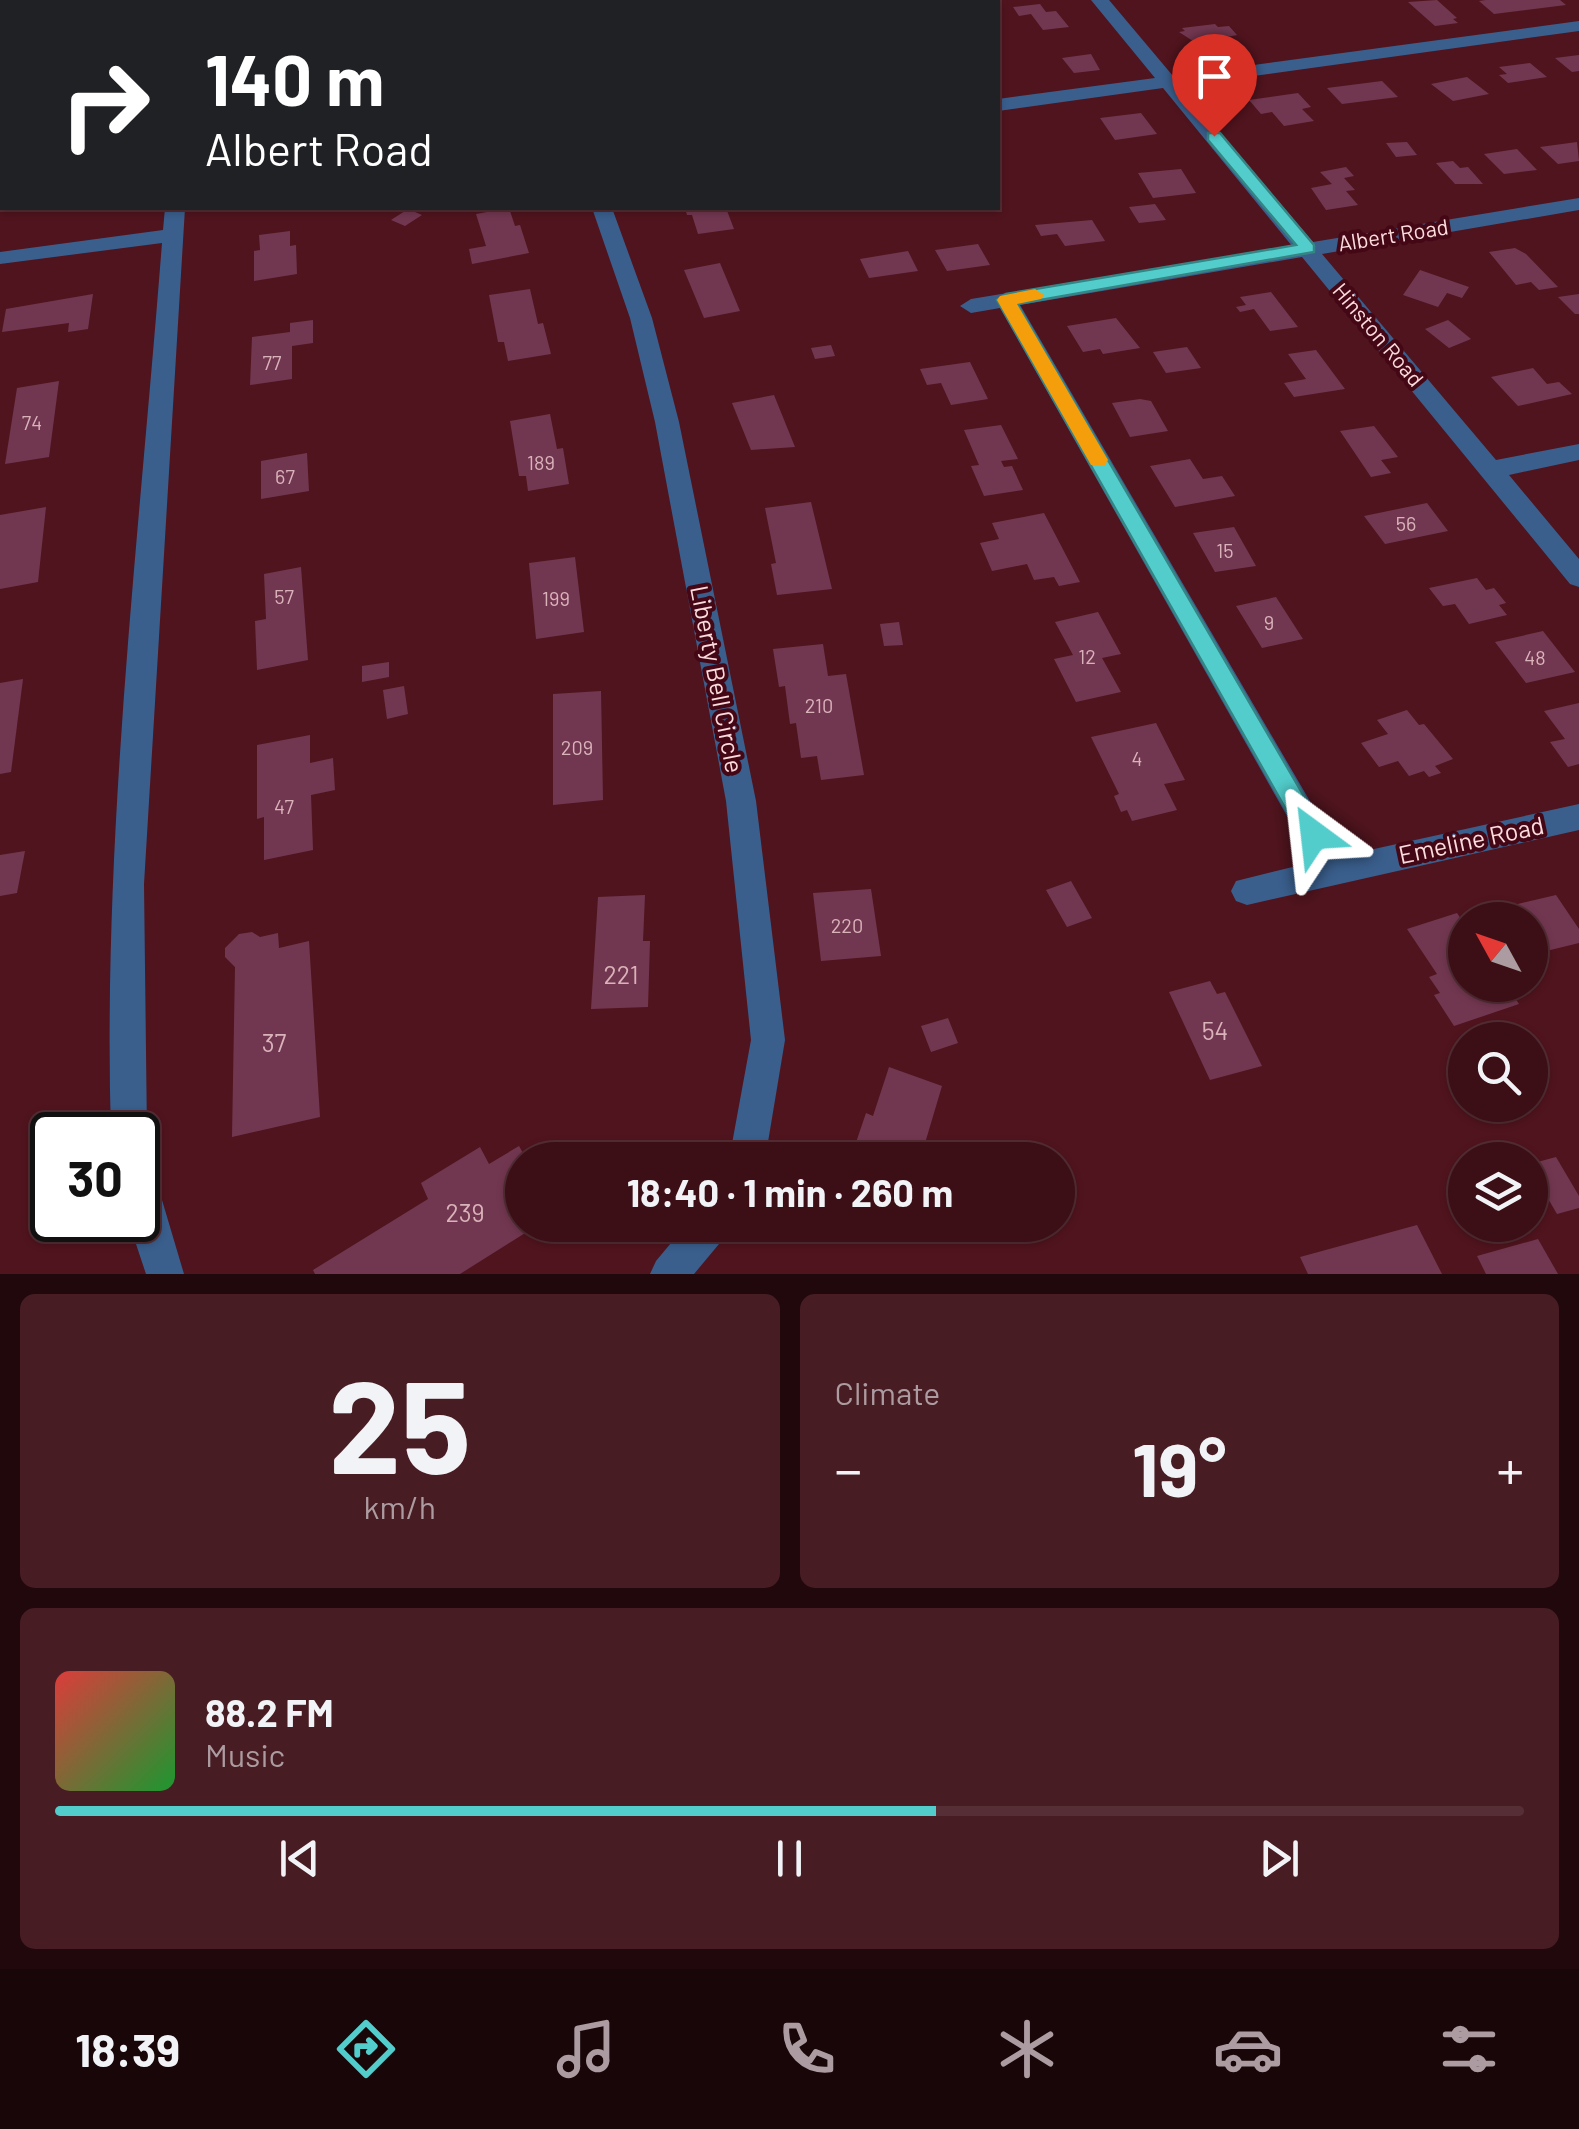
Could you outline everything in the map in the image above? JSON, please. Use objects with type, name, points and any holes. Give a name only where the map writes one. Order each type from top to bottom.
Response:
[{"type":"street","name":"Hinston Road","points":[[1100,0],[1579,577]]},
{"type":"street","points":[[1000,105],[1579,26]]},
{"type":"street","name":"Albert Road","points":[[970,306],[1579,204]]},
{"type":"street","name":"Liberty Bell Circle","points":[[603,210],[641,318],[667,422],[741,800],[768,1040],[751,1142]]},
{"type":"street","points":[[0,258],[174,221],[138,692],[123,1035],[128,1112]]},
{"type":"street","points":[[1006,300],[1332,869]]},
{"type":"street","points":[[1491,470],[1579,452]]},
{"type":"street","name":"Emeline Road","points":[[1247,890],[1579,816]]},
{"type":"street","points":[[154,1242],[165,1274]]},
{"type":"street","points":[[669,1274],[696,1242]]},
{"type":"building","points":[[1437,0],[1458,23],[1435,26],[1408,2]]},
{"type":"building","points":[[1560,0],[1566,5],[1494,14],[1479,1]]},
{"type":"building","points":[[1040,4],[1046,12],[1056,11],[1069,27],[1043,30],[1031,14],[1019,16],[1013,7]]},
{"type":"building","points":[[1229,26],[1237,35],[1196,43],[1179,32],[1185,31],[1182,28]]},
{"type":"building","points":[[1091,54],[1100,70],[1074,73],[1062,58]]},
{"type":"building","points":[[1579,55],[1579,71],[1572,72],[1555,58]]},
{"type":"building","points":[[1530,63],[1547,77],[1508,83],[1499,75],[1507,74],[1499,67]]},
{"type":"building","points":[[1467,77],[1489,94],[1453,101],[1431,84]]},
{"type":"building","points":[[1382,81],[1398,97],[1342,104],[1327,88]]},
{"type":"building","points":[[1298,93],[1311,107],[1302,109],[1314,121],[1284,126],[1272,112],[1261,114],[1249,100]]},
{"type":"building","points":[[1141,113],[1157,134],[1115,140],[1100,118]]},
{"type":"building","points":[[1407,142],[1417,155],[1396,157],[1386,143]]},
{"type":"building","points":[[1577,142],[1579,161],[1558,164],[1540,147]]},
{"type":"building","points":[[1517,149],[1537,170],[1504,174],[1484,154]]},
{"type":"building","points":[[1453,161],[1460,168],[1468,167],[1483,184],[1455,184],[1436,163]]},
{"type":"building","points":[[1346,167],[1354,176],[1344,178],[1355,190],[1346,191],[1358,205],[1326,210],[1311,188],[1332,184],[1320,172]]},
{"type":"building","points":[[1181,169],[1196,193],[1153,198],[1138,173]]},
{"type":"building","points":[[1155,204],[1166,220],[1139,223],[1129,207]]},
{"type":"building","points":[[406,210],[422,215],[405,226],[391,220]]},
{"type":"building","points":[[510,210],[515,226],[520,225],[529,253],[472,264],[469,249],[486,246],[476,214]]},
{"type":"building","points":[[686,210],[727,210],[734,229],[698,234],[692,215],[687,215]]},
{"type":"building","points":[[1092,220],[1105,241],[1065,246],[1057,234],[1041,236],[1035,225]]},
{"type":"building","points":[[290,231],[290,246],[296,245],[297,274],[254,281],[254,251],[260,250],[259,235]]},
{"type":"building","points":[[978,244],[990,265],[947,271],[935,250]]},
{"type":"building","points":[[1515,248],[1558,287],[1539,290],[1531,282],[1516,285],[1489,252]]},
{"type":"building","points":[[908,251],[918,271],[869,278],[860,259]]},
{"type":"building","points":[[720,263],[740,311],[704,318],[684,270]]},
{"type":"building","points":[[1420,270],[1469,287],[1462,298],[1447,293],[1438,307],[1403,295]]},
{"type":"building","points":[[530,289],[538,324],[543,323],[551,354],[508,361],[504,342],[498,342],[489,295]]},
{"type":"building","points":[[1271,292],[1298,327],[1270,331],[1254,309],[1240,312],[1236,307],[1246,305],[1240,297]]},
{"type":"building","points":[[93,294],[88,329],[68,332],[69,323],[2,332],[6,309]]},
{"type":"building","points":[[1579,294],[1579,314],[1558,297]]},
{"type":"building","points":[[1116,318],[1140,348],[1103,354],[1100,349],[1083,352],[1067,326]]},
{"type":"building","points":[[313,320],[313,343],[292,346],[292,379],[250,385],[252,337],[290,332],[290,323]]},
{"type":"building","points":[[1448,320],[1471,339],[1449,348],[1425,329]]},
{"type":"building","points":[[831,345],[835,356],[815,359],[811,348]]},
{"type":"building","points":[[1187,347],[1201,368],[1166,373],[1153,352]]},
{"type":"building","points":[[1316,350],[1345,389],[1294,397],[1284,383],[1306,379],[1288,354]]},
{"type":"building","points":[[970,362],[988,399],[951,405],[941,383],[927,385],[920,369]]},
{"type":"building","points":[[1533,368],[1547,384],[1559,382],[1572,394],[1518,406],[1491,377]]},
{"type":"building","points":[[59,381],[49,457],[5,464],[17,388]]},
{"type":"building","points":[[774,395],[795,447],[751,450],[732,403]]},
{"type":"building","points":[[1151,401],[1168,431],[1130,437],[1112,403]]},
{"type":"building","points":[[550,414],[557,449],[563,448],[569,484],[528,491],[526,476],[519,476],[510,421]]},
{"type":"building","points":[[1001,425],[1018,459],[1001,461],[1004,467],[1012,466],[1023,490],[984,496],[971,466],[979,465],[964,430]]},
{"type":"building","points":[[1374,426],[1398,457],[1381,460],[1391,473],[1371,477],[1340,431]]},
{"type":"building","points":[[307,453],[309,491],[261,499],[261,461]]},
{"type":"building","points":[[1190,459],[1203,479],[1222,476],[1235,496],[1175,507],[1150,466]]},
{"type":"building","points":[[811,502],[832,589],[777,595],[771,564],[776,563],[765,508]]},
{"type":"building","points":[[1427,503],[1448,531],[1385,544],[1364,516]]},
{"type":"building","points":[[46,507],[38,582],[0,589],[0,515]]},
{"type":"building","points":[[1044,513],[1080,582],[1059,586],[1054,577],[1034,580],[1027,564],[992,571],[980,543],[999,539],[992,523]]},
{"type":"building","points":[[1234,527],[1256,566],[1215,572],[1193,533]]},
{"type":"building","points":[[575,557],[584,632],[536,639],[529,563]]},
{"type":"building","points":[[301,567],[308,660],[257,670],[255,621],[266,619],[264,574]]},
{"type":"building","points":[[1477,578],[1486,590],[1494,588],[1506,603],[1499,605],[1507,615],[1469,624],[1455,604],[1443,606],[1429,588]]},
{"type":"building","points":[[1276,597],[1303,639],[1262,648],[1236,606]]},
{"type":"building","points":[[1098,612],[1121,654],[1102,658],[1121,692],[1076,702],[1054,659],[1073,655],[1055,622]]},
{"type":"building","points":[[899,622],[903,645],[884,646],[880,624]]},
{"type":"building","points":[[1543,631],[1575,672],[1526,683],[1495,642]]},
{"type":"building","points":[[823,644],[828,676],[846,674],[864,775],[821,780],[817,756],[801,758],[796,723],[790,724],[785,686],[779,687],[773,649]]},
{"type":"building","points":[[389,662],[389,677],[362,682],[362,666]]},
{"type":"building","points":[[23,679],[11,772],[0,774],[0,683]]},
{"type":"building","points":[[404,686],[408,714],[387,719],[383,690]]},
{"type":"building","points":[[601,691],[603,800],[553,805],[553,694]]},
{"type":"building","points":[[1579,703],[1579,764],[1568,767],[1550,742],[1565,739],[1544,711]]},
{"type":"building","points":[[1407,710],[1453,759],[1435,766],[1441,773],[1429,777],[1424,771],[1409,776],[1398,761],[1379,767],[1361,743],[1388,734],[1377,720]]},
{"type":"building","points":[[1156,723],[1185,780],[1164,784],[1177,810],[1132,821],[1127,810],[1121,812],[1114,796],[1119,794],[1091,737]]},
{"type":"building","points":[[310,735],[310,763],[333,758],[335,790],[311,795],[313,850],[264,860],[264,817],[257,819],[257,745]]},
{"type":"building","points":[[25,851],[17,893],[0,896],[0,855]]},
{"type":"building","points":[[1071,881],[1092,918],[1067,927],[1046,890]]},
{"type":"building","points":[[871,889],[881,956],[821,961],[813,893]]},
{"type":"building","points":[[645,895],[643,941],[650,941],[648,1007],[591,1009],[598,897]]},
{"type":"building","points":[[1556,895],[1579,929],[1579,943],[1548,951],[1548,902],[1526,902]]},
{"type":"building","points":[[1448,916],[1448,1002],[1519,1004],[1466,1022],[1451,1022],[1434,995],[1440,993],[1429,977],[1437,974],[1407,929]]},
{"type":"building","points":[[252,932],[260,937],[278,933],[279,948],[309,941],[320,1117],[232,1137],[235,967],[225,957],[225,948],[239,934]]},
{"type":"building","points":[[1210,981],[1217,994],[1225,992],[1262,1066],[1210,1080],[1169,992]]},
{"type":"building","points":[[948,1018],[958,1043],[931,1052],[921,1026]]},
{"type":"building","points":[[889,1067],[942,1086],[925,1142],[856,1142],[866,1113],[873,1116]]},
{"type":"building","points":[[480,1147],[489,1164],[505,1154],[505,1242],[511,1242],[460,1274],[315,1274],[313,1270],[428,1199],[421,1183]]},
{"type":"building","points":[[1556,1157],[1579,1196],[1579,1208],[1557,1214],[1548,1199],[1548,1159]]},
{"type":"building","points":[[1417,1225],[1442,1274],[1308,1274],[1300,1257]]},
{"type":"building","points":[[1540,1242],[1558,1274],[1486,1274],[1477,1256]]},
{"type":"slow traffic","points":[[1035,295],[1006,300],[1098,460]]},
{"type":"route","points":[[1214,136],[1308,248],[1006,300],[1314,835]]}]
